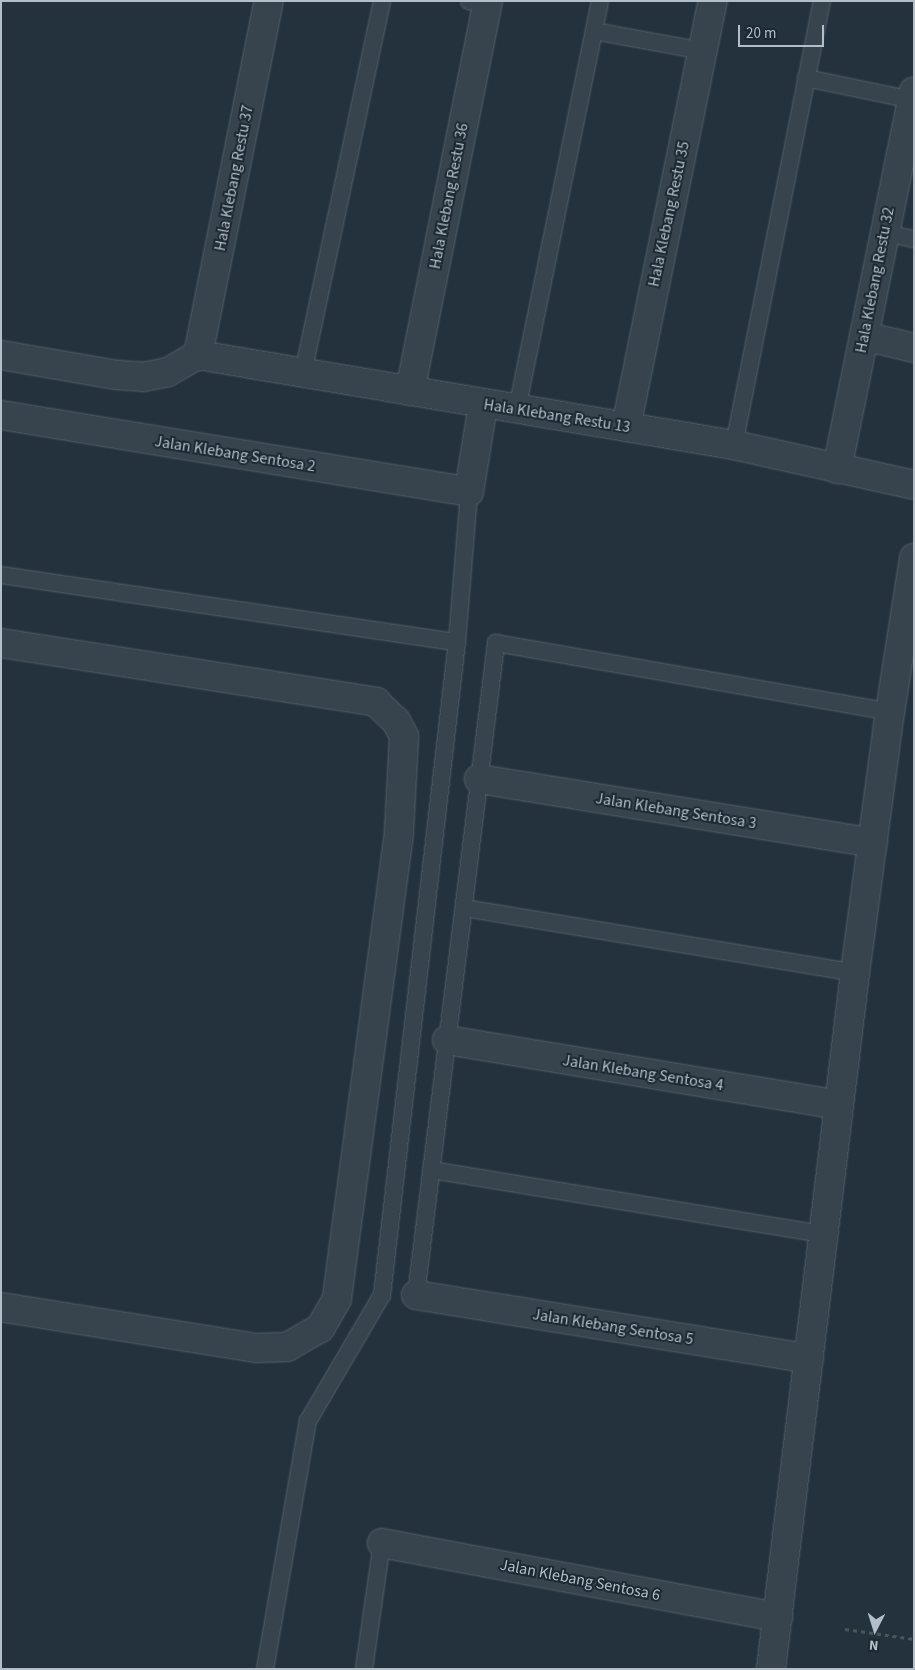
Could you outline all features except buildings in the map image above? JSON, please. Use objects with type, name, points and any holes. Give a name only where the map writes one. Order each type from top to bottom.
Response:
[{"type":"street","name":"Hala Klebang Restu 37","points":[[198,355],[269,1]]},
{"type":"street","name":"Hala Klebang Restu 35","points":[[626,427],[713,1]]},
{"type":"street","name":"Hala Klebang Restu 36","points":[[410,391],[481,3]]},
{"type":"street","name":"Hala Klebang Restu 32","points":[[837,469],[912,111]]},
{"type":"street","points":[[864,336],[914,348]]},
{"type":"street","points":[[1,355],[117,375],[143,377],[168,372],[198,355]]},
{"type":"street","name":"Hala Klebang Restu 13","points":[[198,355],[483,405],[734,445],[914,485]]},
{"type":"street","points":[[469,492],[483,405]]},
{"type":"street","name":"Jalan Klebang Sentosa 2","points":[[1,415],[469,492]]},
{"type":"street","points":[[771,1669],[855,973],[890,712],[913,565]]},
{"type":"street","points":[[1,643],[376,702],[396,721],[404,736],[398,833],[340,1281],[337,1299],[320,1328],[288,1348],[256,1348],[1,1307]]},
{"type":"street","name":"Jalan Klebang Sentosa 3","points":[[480,778],[873,843]]},
{"type":"street","name":"Jalan Klebang Sentosa 4","points":[[447,1040],[839,1105]]},
{"type":"street","name":"Jalan Klebang Sentosa 5","points":[[416,1295],[809,1360]]},
{"type":"street","name":"Jalan Klebang Sentosa 6","points":[[382,1543],[778,1617]]},
{"type":"lane","points":[[303,373],[382,1]]},
{"type":"lane","points":[[517,409],[600,1]]},
{"type":"lane","points":[[734,445],[822,1]]},
{"type":"lane","points":[[594,31],[703,51]]},
{"type":"lane","points":[[806,78],[912,111]]},
{"type":"lane","points":[[885,233],[914,239]]},
{"type":"lane","points":[[265,1669],[308,1421],[382,1295],[457,642],[469,492]]},
{"type":"lane","points":[[1,575],[457,642]]},
{"type":"lane","points":[[416,1295],[496,643],[890,712]]},
{"type":"lane","points":[[464,908],[855,973]]},
{"type":"lane","points":[[431,1170],[823,1234]]},
{"type":"lane","points":[[366,1668],[382,1543]]},
{"type":"path","points":[[845,1629],[914,1638]]}]
